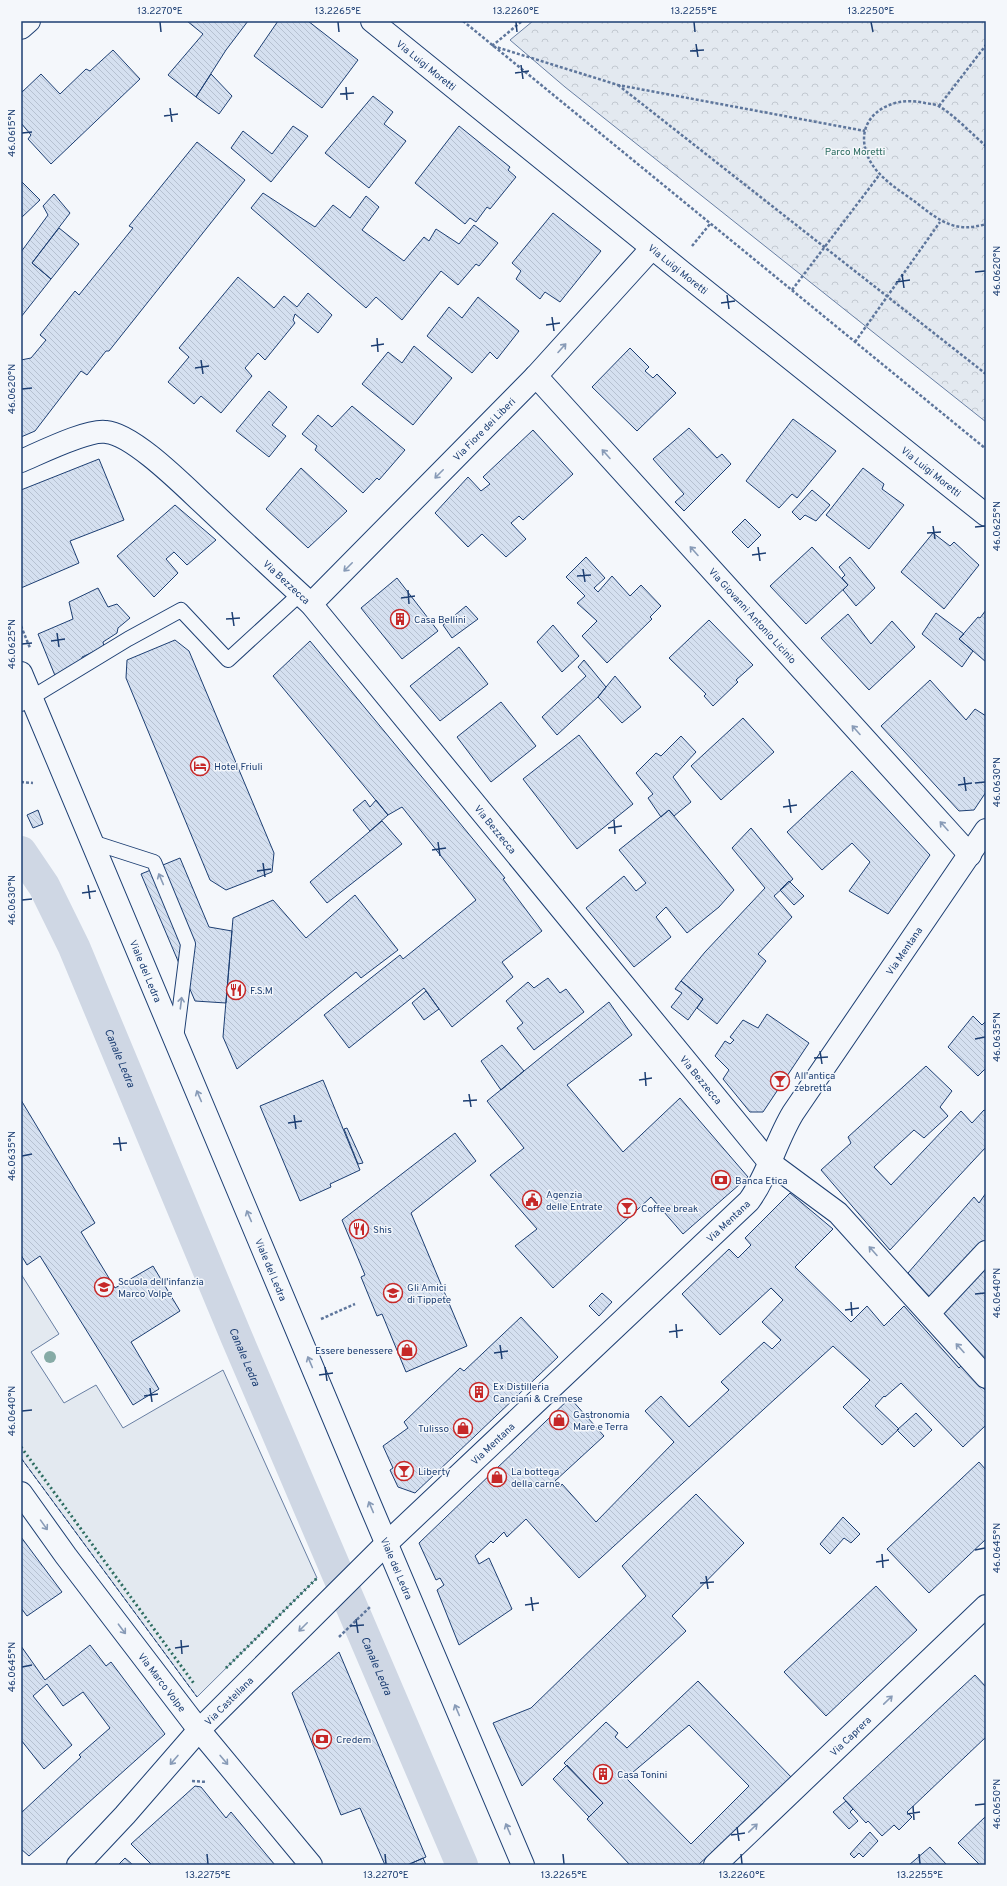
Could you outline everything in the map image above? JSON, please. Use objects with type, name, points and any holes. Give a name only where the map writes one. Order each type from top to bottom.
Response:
[{"type":"street","points":[[21,28],[29,21]]},
{"type":"street","name":"Via Luigi Moretti","points":[[372,21],[652,248],[986,515]]},
{"type":"street","name":"Via Fiore dei Liberi","points":[[306,599],[536,376],[652,248]]},
{"type":"street","name":"Via Giovanni Antonio Licinio","points":[[536,376],[970,855]]},
{"type":"street","name":"Via Bezzecca","points":[[21,461],[90,434],[108,432],[118,435],[158,462],[306,599],[769,1162],[838,1213],[986,1377]]},
{"type":"street","name":"Viale del Ledra","points":[[21,673],[27,702],[92,842],[386,1543],[524,1865]]},
{"type":"street","name":"Via Mentana","points":[[386,1543],[749,1201],[755,1193],[793,1113],[986,830]]},
{"type":"street","points":[[929,1313],[986,1252]]},
{"type":"street","name":"Via Marco Volpe","points":[[21,1493],[66,1556],[199,1730],[311,1865]]},
{"type":"street","name":"Via Castellana","points":[[78,1865],[125,1815],[199,1730],[386,1543]]},
{"type":"street","name":"Via Caprera","points":[[715,1865],[986,1606]]},
{"type":"lane","points":[[27,702],[128,639],[181,610],[228,660],[306,599]]},
{"type":"lane","points":[[92,842],[154,862],[188,944],[176,1042]]},
{"type":"path","points":[[462,21],[986,449]]},
{"type":"path","points":[[492,46],[522,21]]},
{"type":"path","points":[[939,106],[986,45]]},
{"type":"path","points":[[492,46],[618,85],[864,131]]},
{"type":"path","points":[[618,85],[986,374]]},
{"type":"path","points":[[986,146],[939,106],[920,101],[905,101],[890,104],[877,111],[868,122],[864,131],[869,159],[880,174],[940,222],[958,228],[974,228],[986,224]]},
{"type":"path","points":[[792,290],[823,247],[880,174]]},
{"type":"path","points":[[855,342],[940,222]]},
{"type":"path","points":[[690,248],[710,224]]},
{"type":"path","points":[[21,782],[34,783]]},
{"type":"path","points":[[320,1320],[355,1304]]},
{"type":"path","points":[[339,1637],[371,1606]]},
{"type":"green space","name":"Parco Moretti","points":[[533,21],[986,21],[986,422],[565,87],[510,40]]},
{"type":"green space","points":[[21,1274],[59,1334],[31,1352],[64,1403],[96,1385],[123,1428],[223,1370],[317,1578],[197,1697],[21,1458]]},
{"type":"building","points":[[187,21],[248,21],[226,50],[196,97],[168,75],[203,34]]},
{"type":"building","points":[[278,21],[308,21],[358,60],[322,108],[254,56]]},
{"type":"building","points":[[113,50],[140,79],[51,164],[28,139],[31,135],[21,123],[21,93],[41,74],[60,94],[86,69],[90,71]]},
{"type":"building","points":[[211,74],[232,96],[219,114],[196,97]]},
{"type":"building","points":[[373,96],[393,112],[384,124],[406,141],[369,188],[325,153]]},
{"type":"building","points":[[293,126],[308,136],[271,182],[231,148],[243,131],[272,154]]},
{"type":"building","points":[[459,126],[510,167],[508,170],[516,177],[490,209],[487,207],[476,222],[470,218],[465,224],[415,183]]},
{"type":"building","points":[[197,142],[245,180],[109,351],[106,351],[87,375],[81,371],[35,431],[21,437],[21,360],[31,358],[46,340],[40,335],[75,291],[79,295],[133,228],[129,226]]},
{"type":"building","points":[[21,181],[40,200],[21,218]]},
{"type":"building","points":[[263,193],[315,227],[333,205],[350,218],[366,196],[379,207],[362,230],[404,261],[424,237],[429,241],[436,229],[459,244],[474,225],[498,243],[479,266],[476,264],[458,285],[441,271],[402,320],[376,297],[366,308],[251,208]]},
{"type":"building","points":[[54,194],[70,213],[32,263],[51,279],[21,317],[21,252],[48,215],[43,206]]},
{"type":"building","points":[[553,213],[601,251],[560,302],[545,292],[540,299],[516,279],[521,271],[512,263]]},
{"type":"building","points":[[59,228],[79,244],[51,279],[32,263]]},
{"type":"building","points":[[238,277],[274,308],[284,296],[297,307],[308,293],[332,315],[318,333],[295,314],[293,320],[295,323],[265,360],[258,353],[245,368],[252,376],[221,413],[201,396],[194,404],[168,382],[189,357],[179,348]]},
{"type":"building","points":[[478,297],[519,331],[497,359],[490,352],[472,373],[427,336],[449,307],[462,318]]},
{"type":"building","points":[[414,346],[452,378],[413,425],[362,384],[388,352],[402,363]]},
{"type":"building","points":[[630,348],[649,367],[645,371],[653,378],[657,374],[676,393],[637,431],[592,387]]},
{"type":"building","points":[[269,391],[287,407],[272,425],[286,436],[269,457],[236,431]]},
{"type":"building","points":[[352,406],[405,450],[379,480],[377,478],[363,493],[315,450],[317,446],[302,434],[318,415],[332,427]]},
{"type":"building","points":[[793,419],[836,451],[797,498],[792,494],[779,508],[746,481]]},
{"type":"building","points":[[689,428],[717,458],[722,454],[731,464],[684,511],[675,502],[684,494],[653,459]]},
{"type":"building","points":[[533,430],[573,474],[523,520],[519,516],[511,523],[526,539],[506,557],[482,534],[468,547],[435,513],[468,477],[481,491],[490,484],[483,477]]},
{"type":"building","points":[[99,459],[124,520],[70,541],[79,563],[21,588],[21,490]]},
{"type":"building","points":[[301,468],[347,511],[308,548],[266,509]]},
{"type":"building","points":[[863,468],[884,484],[882,489],[904,505],[869,549],[826,515]]},
{"type":"building","points":[[812,490],[830,505],[816,521],[805,515],[800,520],[792,512]]},
{"type":"building","points":[[175,505],[216,540],[187,565],[174,552],[166,559],[178,573],[154,597],[117,556]]},
{"type":"building","points":[[745,519],[761,535],[748,548],[732,532]]},
{"type":"building","points":[[933,533],[950,546],[954,542],[979,565],[944,609],[901,572]]},
{"type":"building","points":[[812,547],[848,585],[806,624],[770,586]]},
{"type":"building","points":[[586,557],[605,578],[594,588],[598,592],[612,576],[630,596],[641,585],[661,606],[650,617],[652,619],[607,663],[582,636],[597,621],[577,603],[585,596],[566,577]]},
{"type":"building","points":[[850,557],[875,588],[856,606],[843,590],[848,585],[842,578],[845,575],[839,567]]},
{"type":"building","name":"Casa Bellini","points":[[397,578],[438,631],[402,659],[361,608]]},
{"type":"building","points":[[98,588],[108,607],[117,604],[130,618],[118,628],[117,633],[103,642],[104,647],[82,657],[83,662],[56,678],[38,634],[73,619],[69,602]]},
{"type":"building","points":[[466,606],[478,619],[452,638],[443,625]]},
{"type":"building","points":[[986,610],[986,662],[959,639]]},
{"type":"building","points":[[936,613],[964,634],[959,639],[973,651],[962,667],[922,634]]},
{"type":"building","points":[[848,614],[871,644],[892,621],[915,647],[869,690],[821,638]]},
{"type":"building","points":[[709,620],[753,665],[736,680],[738,682],[713,706],[704,696],[706,694],[669,658]]},
{"type":"building","points":[[553,625],[579,656],[562,672],[537,642]]},
{"type":"building","name":"Hotel Friuli","points":[[175,640],[189,651],[274,853],[272,872],[226,890],[210,880],[126,678],[127,660]]},
{"type":"building","points":[[310,641],[505,878],[503,879],[542,931],[502,962],[513,977],[452,1027],[424,988],[349,1048],[324,1015],[400,955],[403,959],[476,900],[402,807],[388,815],[273,676]]},
{"type":"building","points":[[459,647],[488,684],[440,721],[410,686]]},
{"type":"building","points":[[584,660],[606,687],[598,697],[557,735],[542,717],[586,676],[578,667]]},
{"type":"building","points":[[615,676],[641,707],[622,723],[598,697]]},
{"type":"building","points":[[930,680],[966,720],[975,709],[986,716],[986,792],[974,810],[959,811],[881,726]]},
{"type":"building","points":[[501,702],[536,746],[491,782],[457,737]]},
{"type":"building","points":[[743,718],[774,752],[721,800],[691,766]]},
{"type":"building","points":[[579,735],[633,804],[577,849],[523,779]]},
{"type":"building","points":[[681,736],[696,752],[673,777],[691,802],[674,816],[669,810],[661,817],[648,798],[653,794],[636,773],[656,753],[661,756]]},
{"type":"building","points":[[852,771],[930,855],[888,914],[849,891],[870,862],[852,843],[822,870],[787,832]]},
{"type":"building","points":[[365,800],[370,807],[376,800],[388,815],[370,831],[353,810]]},
{"type":"building","points":[[38,810],[43,824],[33,828],[27,815]]},
{"type":"building","points":[[669,810],[734,890],[719,907],[687,933],[666,907],[656,917],[671,937],[634,967],[586,908],[624,876],[636,891],[646,883],[619,850]]},
{"type":"building","points":[[382,821],[402,844],[327,903],[310,882]]},
{"type":"building","points":[[751,828],[793,879],[774,896],[792,917],[758,954],[766,961],[717,1024],[697,1008],[703,999],[681,981],[705,952],[765,888],[732,848]]},
{"type":"building","points":[[180,858],[209,927],[232,931],[226,1003],[195,1001],[141,874]]},
{"type":"building","points":[[789,881],[804,896],[794,905],[780,890]]},
{"type":"building","points":[[355,895],[398,950],[361,978],[356,972],[237,1069],[223,1037],[233,918],[273,900],[306,938]]},
{"type":"building","points":[[548,978],[560,993],[566,989],[584,1012],[534,1050],[517,1028],[523,1023],[506,1001],[528,982],[534,988]]},
{"type":"building","points":[[681,981],[703,999],[688,1020],[671,1007],[682,993],[675,989]]},
{"type":"building","points":[[426,991],[439,1009],[424,1020],[412,1003]]},
{"type":"building","points":[[609,1002],[632,1035],[567,1085],[623,1152],[680,1098],[748,1177],[683,1234],[651,1197],[553,1288],[515,1246],[537,1229],[490,1175],[524,1148],[487,1101]]},
{"type":"building","points":[[767,1014],[809,1043],[763,1112],[750,1112],[723,1079],[729,1070],[715,1056],[725,1041],[730,1044],[734,1040],[730,1037],[743,1020],[758,1028]]},
{"type":"building","points":[[973,1016],[982,1025],[986,1021],[986,1068],[978,1076],[948,1047]]},
{"type":"building","points":[[502,1045],[524,1071],[501,1090],[481,1061]]},
{"type":"building","points":[[926,1066],[952,1091],[940,1107],[948,1116],[924,1138],[914,1130],[874,1167],[891,1185],[961,1111],[972,1123],[984,1110],[986,1111],[986,1147],[890,1250],[821,1170],[851,1143],[848,1137]]},
{"type":"building","points":[[323,1080],[360,1170],[330,1184],[331,1187],[300,1201],[260,1106]]},
{"type":"building","points":[[21,1100],[95,1223],[81,1232],[115,1288],[153,1266],[180,1311],[131,1342],[159,1389],[133,1405],[40,1256],[27,1265],[21,1255]]},
{"type":"building","points":[[347,1128],[363,1163],[358,1164],[344,1129]]},
{"type":"building","points":[[455,1133],[476,1161],[411,1213],[467,1346],[406,1372],[382,1314],[377,1316],[361,1277],[365,1275],[342,1220]]},
{"type":"building","points":[[790,1193],[833,1229],[795,1267],[851,1322],[867,1306],[884,1326],[904,1306],[959,1368],[962,1365],[986,1391],[986,1425],[963,1447],[901,1383],[885,1397],[884,1396],[875,1406],[899,1429],[882,1445],[843,1407],[870,1380],[833,1346],[579,1578],[526,1519],[507,1537],[504,1532],[493,1543],[491,1541],[475,1556],[479,1564],[489,1558],[512,1609],[459,1645],[437,1590],[444,1585],[440,1578],[436,1580],[419,1543],[570,1398],[604,1436],[555,1481],[560,1487],[562,1484],[596,1522],[674,1442],[645,1411],[661,1396],[689,1427],[729,1390],[721,1382],[764,1342],[772,1349],[781,1340],[762,1322],[783,1300],[771,1288],[720,1335],[682,1294],[729,1249],[738,1258],[751,1245],[745,1238]]},
{"type":"building","points":[[986,1193],[986,1243],[933,1301],[908,1273],[974,1197],[979,1203]]},
{"type":"building","points":[[986,1261],[986,1361],[940,1311]]},
{"type":"building","points":[[602,1293],[612,1302],[599,1316],[589,1306]]},
{"type":"building","name":"Ex Distilleria Canciani & Cremese","points":[[521,1317],[558,1357],[415,1493],[398,1487],[390,1470],[393,1468],[383,1446],[408,1428],[404,1422],[460,1368],[464,1371]]},
{"type":"building","points":[[916,1413],[932,1430],[914,1447],[897,1430]]},
{"type":"building","points":[[979,1462],[986,1470],[986,1539],[929,1593],[887,1549]]},
{"type":"building","points":[[696,1494],[744,1543],[672,1616],[686,1631],[522,1786],[493,1723],[531,1708],[646,1596],[622,1566]]},
{"type":"building","points":[[843,1517],[860,1534],[851,1543],[844,1538],[830,1554],[820,1544]]},
{"type":"building","points":[[21,1537],[62,1592],[27,1616],[21,1608]]},
{"type":"building","points":[[876,1586],[917,1630],[826,1716],[784,1672]]},
{"type":"building","points":[[90,1645],[106,1666],[111,1662],[165,1734],[29,1856],[21,1849],[21,1813],[81,1757],[79,1755],[110,1728],[83,1692],[63,1706],[47,1684],[33,1696],[72,1745],[44,1769],[21,1740],[21,1646],[45,1680]]},
{"type":"building","points":[[339,1652],[426,1857],[407,1865],[385,1865],[360,1808],[341,1815],[292,1693]]},
{"type":"building","points":[[975,1675],[986,1687],[986,1737],[907,1812],[912,1817],[899,1830],[894,1825],[882,1836],[868,1821],[866,1823],[843,1798]]},
{"type":"building","name":"Casa Tonini","points":[[698,1681],[793,1779],[698,1865],[630,1865],[587,1819],[603,1803],[564,1763],[606,1722],[618,1733],[615,1737],[627,1748]],"holes":[[[689,1725],[749,1786],[691,1844],[626,1778]]]},
{"type":"building","points":[[567,1765],[603,1803],[589,1817],[553,1779]]},
{"type":"building","points":[[195,1786],[201,1787],[226,1818],[231,1812],[275,1865],[152,1865],[131,1844]]},
{"type":"building","points":[[846,1801],[853,1809],[850,1812],[858,1821],[849,1829],[833,1812]]},
{"type":"building","points":[[986,1816],[986,1865],[980,1865],[958,1843]]},
{"type":"building","points":[[870,1832],[878,1841],[863,1857],[859,1853],[854,1858],[850,1854]]},
{"type":"building","points":[[930,1847],[947,1865],[909,1865]]},
{"type":"building","points":[[125,1858],[133,1865],[118,1865]]},
{"type":"building","points":[[423,1858],[426,1865],[410,1865],[410,1864]]},
{"type":"waterway","name":"Canale Ledra","points":[[21,852],[44,886],[74,947],[236,1336],[462,1865]]},
{"type":"hedge","points":[[21,1447],[195,1685]]},
{"type":"hedge","points":[[226,1668],[317,1578]]},
{"type":"fence","points":[[21,1458],[197,1697]]},
{"type":"place","name":"Casa Bellini","points":[[400,619]]},
{"type":"place","name":"Hotel Friuli","points":[[200,766]]},
{"type":"place","name":"F.S.M","points":[[236,990]]},
{"type":"place","name":"All'antica zebretta","points":[[780,1081]]},
{"type":"place","name":"Banca Etica","points":[[721,1180]]},
{"type":"place","name":"Agenzia delle Entrate","points":[[532,1200]]},
{"type":"place","name":"Coffee break","points":[[627,1208]]},
{"type":"place","name":"Shis","points":[[359,1229]]},
{"type":"place","name":"Scuola dell'infanzia Marco Volpe","points":[[104,1287]]},
{"type":"place","name":"Gli Amici di Tippete","points":[[393,1293]]},
{"type":"place","name":"Essere benessere","points":[[407,1350]]},
{"type":"place","name":"Ex Distilleria Canciani & Cremese","points":[[479,1392]]},
{"type":"place","name":"Gastronomia Mare e Terra","points":[[559,1420]]},
{"type":"place","name":"Tulisso","points":[[463,1428]]},
{"type":"place","name":"Liberty","points":[[404,1471]]},
{"type":"place","name":"La bottega della carne","points":[[497,1477]]},
{"type":"place","name":"Credem","points":[[322,1739]]},
{"type":"place","name":"Casa Tonini","points":[[603,1774]]}]
